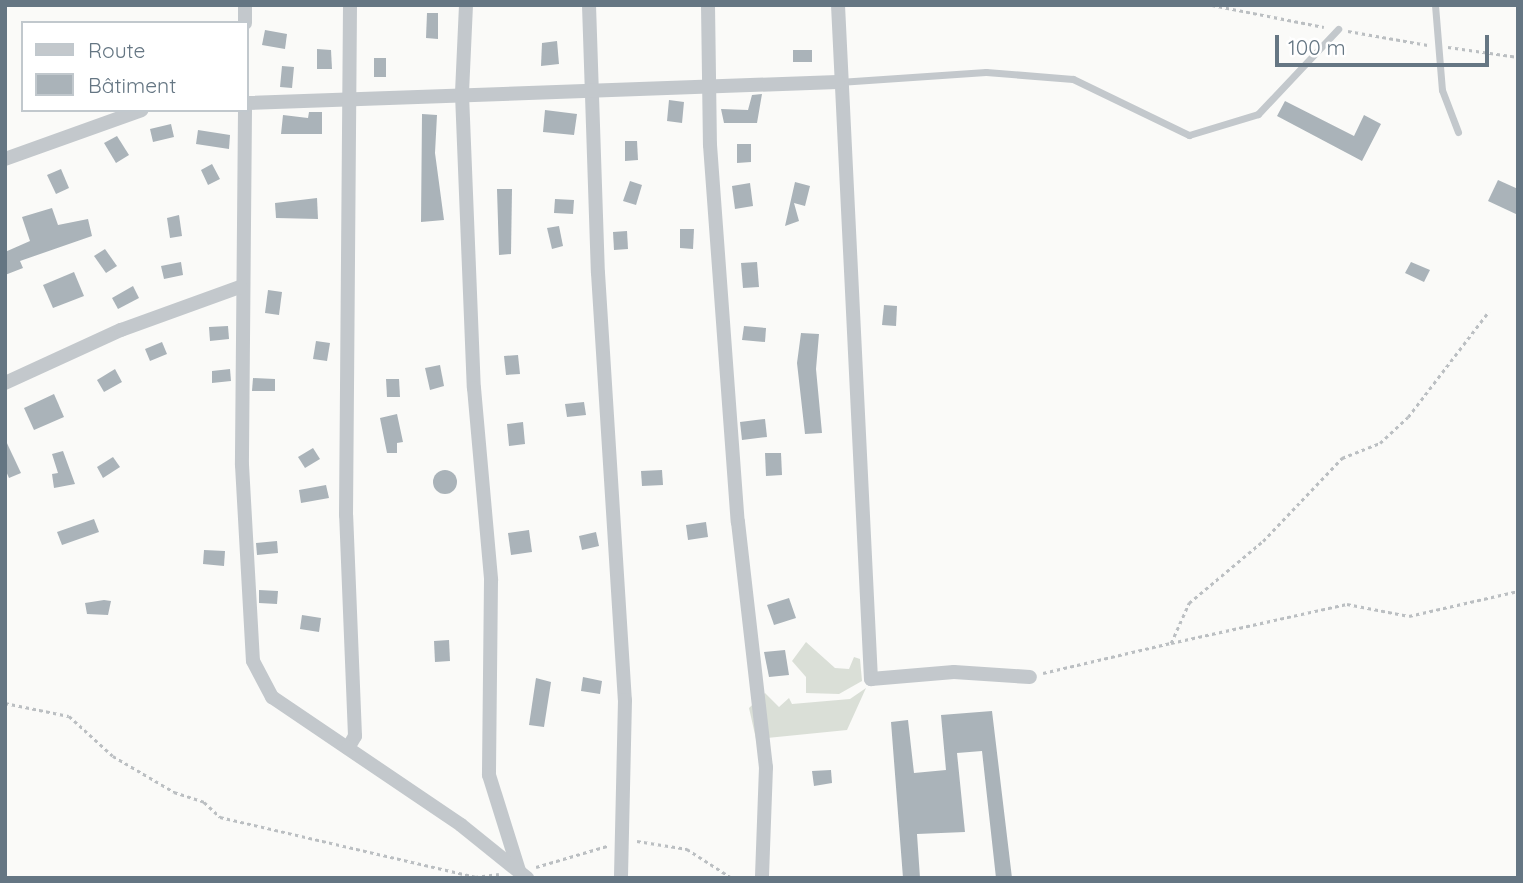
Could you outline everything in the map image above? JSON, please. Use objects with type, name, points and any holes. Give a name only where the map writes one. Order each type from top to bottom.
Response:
[{"type":"street","points":[[348,748],[355,736],[346,515],[350,5]]},
{"type":"street","points":[[466,5],[462,94],[474,388],[491,580],[489,775],[523,875]]},
{"type":"street","points":[[589,5],[625,700],[626,839],[621,878]]},
{"type":"street","points":[[709,5],[709,85],[738,522],[766,767],[762,878]]},
{"type":"street","points":[[838,5],[838,82],[872,679],[954,672],[1030,677]]},
{"type":"street","points":[[248,103],[838,82]]},
{"type":"street","points":[[5,159],[136,112]]},
{"type":"street","points":[[245,112],[240,287],[242,465],[253,661],[272,696],[523,875]]},
{"type":"street","points":[[5,383],[121,330],[240,287]]},
{"type":"lane","points":[[1435,5],[1441,47],[1442,90],[1458,132]]},
{"type":"lane","points":[[838,82],[986,72],[1073,79],[1189,135],[1258,114],[1338,29]]},
{"type":"path","points":[[1212,5],[1441,47],[1518,57]]},
{"type":"path","points":[[1171,643],[1189,603],[1263,541],[1342,458],[1380,443],[1408,417],[1489,311]]},
{"type":"path","points":[[1030,677],[1347,604],[1409,616],[1518,591]]},
{"type":"path","points":[[5,704],[69,716],[113,756],[174,792],[204,802],[220,817],[475,877],[523,875],[626,839],[687,849],[732,878]]},
{"type":"shaded area","points":[[806,642],[835,668],[849,669],[854,657],[860,659],[862,681],[839,694],[806,693],[806,677],[792,661]]},
{"type":"shaded area","points":[[866,688],[847,730],[756,739],[749,708],[765,693],[779,707],[789,698],[792,704],[850,699]]},
{"type":"building","points":[[427,13],[438,13],[438,39],[426,38]]},
{"type":"building","points":[[265,30],[287,34],[285,49],[262,45]]},
{"type":"building","points":[[557,41],[559,64],[541,66],[542,43]]},
{"type":"building","points":[[317,49],[331,50],[332,69],[317,69]]},
{"type":"building","points":[[793,50],[812,50],[812,62],[793,62]]},
{"type":"building","points":[[374,58],[386,58],[386,77],[374,77]]},
{"type":"building","points":[[282,66],[294,67],[292,88],[280,87]]},
{"type":"building","points":[[762,94],[757,123],[724,123],[721,109],[748,110],[752,95]]},
{"type":"building","points":[[669,100],[684,102],[682,123],[667,121]]},
{"type":"building","points":[[1285,101],[1354,136],[1364,115],[1381,124],[1362,161],[1277,116]]},
{"type":"building","points":[[545,110],[577,114],[574,135],[543,132]]},
{"type":"building","points":[[309,112],[322,112],[322,134],[281,134],[283,115],[308,118]]},
{"type":"building","points":[[422,114],[437,115],[435,153],[444,220],[421,222]]},
{"type":"building","points":[[171,124],[174,137],[153,142],[150,129]]},
{"type":"building","points":[[198,130],[230,135],[229,149],[196,144]]},
{"type":"building","points":[[117,136],[129,155],[116,163],[104,143]]},
{"type":"building","points":[[625,141],[637,141],[638,160],[625,161]]},
{"type":"building","points":[[737,144],[751,144],[751,162],[737,163]]},
{"type":"building","points":[[212,164],[220,179],[208,185],[201,170]]},
{"type":"building","points":[[61,169],[69,188],[56,194],[47,175]]},
{"type":"building","points":[[1498,180],[1518,189],[1518,215],[1488,201]]},
{"type":"building","points":[[630,181],[642,185],[636,205],[623,201]]},
{"type":"building","points":[[795,182],[810,186],[805,206],[794,203],[799,221],[785,226]]},
{"type":"building","points":[[750,183],[753,206],[735,209],[732,186]]},
{"type":"building","points":[[497,189],[512,189],[511,254],[499,255]]},
{"type":"building","points":[[317,198],[318,219],[276,218],[275,203]]},
{"type":"building","points":[[555,199],[574,200],[573,214],[554,213]]},
{"type":"building","points":[[52,208],[58,225],[88,219],[92,236],[20,261],[23,268],[5,275],[5,252],[30,241],[22,217]]},
{"type":"building","points":[[179,215],[182,236],[170,238],[167,218]]},
{"type":"building","points":[[559,226],[563,246],[552,249],[547,228]]},
{"type":"building","points":[[680,229],[694,229],[693,249],[680,248]]},
{"type":"building","points":[[627,231],[628,249],[614,250],[613,232]]},
{"type":"building","points":[[105,249],[117,266],[106,273],[94,256]]},
{"type":"building","points":[[181,262],[183,275],[164,279],[161,266]]},
{"type":"building","points":[[757,262],[759,287],[743,288],[741,263]]},
{"type":"building","points":[[1411,262],[1430,270],[1424,282],[1405,273]]},
{"type":"building","points":[[74,272],[84,296],[53,308],[43,285]]},
{"type":"building","points":[[133,286],[139,298],[118,309],[112,298]]},
{"type":"building","points":[[268,290],[282,292],[279,315],[265,313]]},
{"type":"building","points":[[884,305],[897,306],[896,326],[882,325]]},
{"type":"building","points":[[228,326],[229,339],[210,341],[209,327]]},
{"type":"building","points":[[744,326],[766,328],[765,342],[742,340]]},
{"type":"building","points":[[801,333],[819,334],[816,369],[822,433],[805,434],[797,363]]},
{"type":"building","points":[[316,341],[330,343],[327,361],[313,359]]},
{"type":"building","points":[[162,342],[167,354],[150,361],[145,349]]},
{"type":"building","points":[[518,355],[520,374],[506,375],[504,356]]},
{"type":"building","points":[[440,365],[444,386],[430,390],[425,368]]},
{"type":"building","points":[[115,369],[122,382],[104,392],[97,380]]},
{"type":"building","points":[[230,369],[231,381],[212,383],[212,371]]},
{"type":"building","points":[[253,378],[275,379],[275,391],[252,391]]},
{"type":"building","points":[[386,379],[399,379],[400,397],[387,397]]},
{"type":"building","points":[[54,394],[64,417],[34,430],[24,408]]},
{"type":"building","points":[[584,402],[586,415],[567,417],[565,404]]},
{"type":"building","points":[[397,414],[403,442],[397,443],[397,453],[387,453],[380,418]]},
{"type":"building","points":[[765,419],[767,437],[742,440],[740,422]]},
{"type":"building","points":[[523,422],[525,444],[509,446],[507,424]]},
{"type":"building","points":[[5,439],[21,473],[9,478],[5,469]]},
{"type":"building","points":[[313,448],[320,459],[305,468],[298,457]]},
{"type":"building","points":[[63,451],[75,484],[54,488],[52,474],[58,473],[52,454]]},
{"type":"building","points":[[765,453],[781,453],[782,475],[766,476]]},
{"type":"building","points":[[113,457],[120,467],[103,478],[97,467]]},
{"type":"building","points":[[445,470],[456,477],[457,482],[450,493],[445,494],[434,487],[433,482],[440,471]]},
{"type":"building","points":[[662,470],[663,485],[642,486],[641,471]]},
{"type":"building","points":[[326,485],[329,498],[301,503],[299,490]]},
{"type":"building","points":[[94,519],[99,532],[62,545],[57,532]]},
{"type":"building","points":[[706,522],[708,537],[688,540],[686,525]]},
{"type":"building","points":[[529,530],[532,552],[511,555],[508,533]]},
{"type":"building","points":[[596,532],[599,546],[582,550],[579,536]]},
{"type":"building","points":[[277,541],[278,553],[257,555],[256,543]]},
{"type":"building","points":[[204,550],[225,551],[224,566],[203,564]]},
{"type":"building","points":[[259,590],[278,591],[277,604],[259,603]]},
{"type":"building","points":[[789,598],[796,618],[774,625],[767,605]]},
{"type":"building","points":[[111,601],[108,615],[87,614],[85,603]]},
{"type":"building","points":[[302,615],[321,618],[319,632],[300,629]]},
{"type":"building","points":[[449,640],[450,661],[435,662],[434,641]]},
{"type":"building","points":[[785,650],[789,675],[769,677],[764,652]]},
{"type":"building","points":[[583,677],[602,681],[600,694],[581,691]]},
{"type":"building","points":[[536,678],[551,682],[544,727],[529,725]]},
{"type":"building","points":[[992,711],[1012,878],[996,878],[982,751],[957,753],[965,832],[917,834],[920,878],[903,878],[891,722],[908,720],[914,773],[946,770],[941,715]]},
{"type":"building","points":[[831,770],[832,783],[814,786],[812,771]]}]
